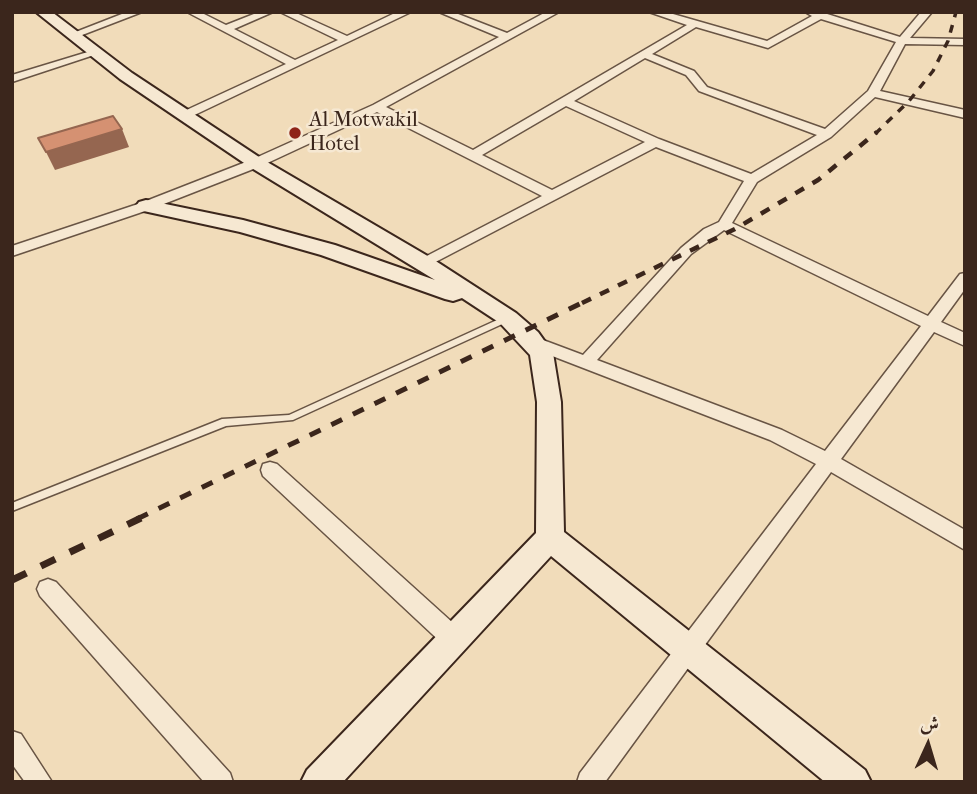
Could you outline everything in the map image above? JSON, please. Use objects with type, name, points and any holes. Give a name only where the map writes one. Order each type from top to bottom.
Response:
[{"type":"street","points":[[43,12],[95,53],[184,116],[499,312],[535,343],[541,353],[549,402],[550,538],[319,782]]},
{"type":"street","points":[[73,35],[137,12]]},
{"type":"street","points":[[191,12],[295,64]]},
{"type":"street","points":[[226,29],[268,12]]},
{"type":"street","points":[[285,12],[346,40]]},
{"type":"street","points":[[184,116],[406,12]]},
{"type":"street","points":[[443,12],[507,37]]},
{"type":"street","points":[[12,251],[146,206],[256,163],[377,107],[554,12]]},
{"type":"street","points":[[654,12],[768,45],[815,14],[902,41],[965,42]]},
{"type":"street","points":[[586,362],[686,251],[709,232],[724,225],[752,179],[827,134],[873,93],[902,41],[927,12]]},
{"type":"street","points":[[474,155],[693,25]]},
{"type":"street","points":[[12,79],[95,53]]},
{"type":"street","points":[[644,54],[690,73],[703,89],[827,134]]},
{"type":"street","points":[[873,93],[965,114]]},
{"type":"street","points":[[565,101],[655,142],[752,179]]},
{"type":"street","points":[[377,107],[552,196]]},
{"type":"street","points":[[424,263],[655,142]]},
{"type":"street","points":[[146,206],[243,226],[328,250],[499,312]]},
{"type":"street","points":[[724,225],[965,340]]},
{"type":"street","points":[[589,782],[965,278]]},
{"type":"street","points":[[535,343],[748,424],[828,461],[965,541]]},
{"type":"street","points":[[270,470],[456,640]]},
{"type":"street","points":[[550,538],[852,782]]},
{"type":"street","points":[[48,589],[222,782]]},
{"type":"street","points":[[12,743],[40,782]]},
{"type":"lane","points":[[12,507],[225,422],[290,418],[499,312]]},
{"type":"building","points":[[113,116],[122,129],[46,152],[38,138]]},
{"type":"railway","points":[[875,134],[909,101],[933,71],[948,41],[956,12]]},
{"type":"railway","points":[[582,303],[735,229],[818,180],[877,132]]},
{"type":"railway","points":[[137,519],[586,301]]},
{"type":"railway","points":[[12,580],[141,518]]},
{"type":"place","name":"Al Motwakil Hotel","points":[[295,133]]}]
